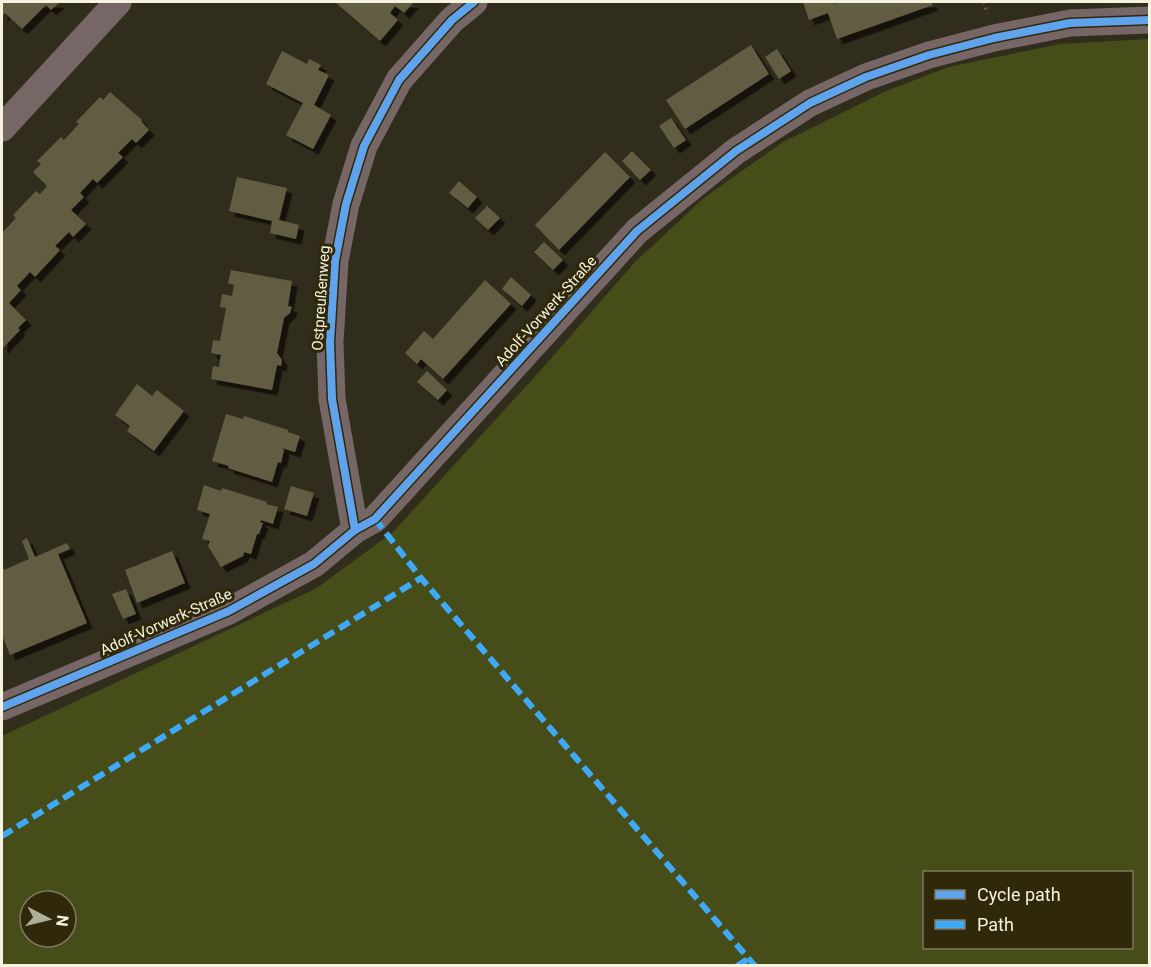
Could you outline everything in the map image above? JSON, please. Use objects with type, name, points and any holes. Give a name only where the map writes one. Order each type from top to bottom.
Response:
[{"type":"street","points":[[2,128],[118,2]]},
{"type":"street","name":"Ostpreußenweg","points":[[355,530],[332,399],[330,342],[335,261],[346,204],[364,146],[399,80],[452,20],[474,2]]},
{"type":"street","name":"Adolf-Vorwerk-Straße","points":[[2,707],[229,611],[314,564],[355,530],[375,519],[637,231],[736,152],[810,103],[866,77],[929,55],[994,38],[1070,23],[1149,20]]},
{"type":"green space","points":[[1149,39],[1149,965],[2,965],[2,736],[317,588],[393,532],[540,371],[635,262],[705,197],[783,142],[886,91],[949,67],[1060,44]]},
{"type":"building","points":[[2,2],[60,2],[51,10],[46,5],[22,29],[5,13],[2,17]]},
{"type":"building","points":[[335,2],[414,2],[404,13],[395,6],[390,13],[398,20],[380,41]]},
{"type":"building","points":[[803,2],[833,2],[834,4],[840,2],[931,2],[933,5],[837,39],[828,13],[809,20]]},
{"type":"building","points":[[751,45],[769,74],[685,129],[666,100]]},
{"type":"building","points":[[777,49],[791,71],[779,79],[765,57]]},
{"type":"building","points":[[282,51],[307,64],[309,59],[321,65],[318,70],[329,75],[314,105],[331,115],[313,149],[286,135],[303,103],[266,84]]},
{"type":"building","points":[[110,92],[142,120],[149,130],[136,143],[132,139],[118,153],[123,157],[97,183],[93,179],[80,193],[84,197],[71,210],[86,224],[73,237],[69,232],[55,246],[60,250],[35,277],[30,272],[17,286],[21,290],[9,303],[26,320],[2,349],[2,233],[16,218],[13,215],[36,191],[40,194],[47,186],[33,172],[41,164],[37,161],[61,137],[64,140],[79,124],[76,122],[100,97],[103,100]]},
{"type":"building","points":[[671,118],[686,140],[674,148],[659,126]]},
{"type":"building","points":[[632,151],[651,170],[640,180],[622,161]]},
{"type":"building","points":[[605,152],[630,177],[559,250],[535,225]]},
{"type":"building","points":[[237,177],[287,188],[279,220],[299,225],[296,239],[270,233],[272,221],[229,211]]},
{"type":"building","points":[[459,181],[477,197],[468,208],[449,193]]},
{"type":"building","points":[[487,206],[500,218],[488,230],[475,218]]},
{"type":"building","points":[[544,242],[563,260],[553,270],[534,252]]},
{"type":"building","points":[[231,270],[292,281],[288,306],[292,307],[290,313],[284,318],[277,353],[282,360],[281,366],[277,365],[272,390],[211,379],[213,366],[219,367],[221,355],[211,353],[213,340],[220,341],[226,308],[220,307],[222,294],[232,296],[234,285],[228,283]]},
{"type":"building","points":[[511,277],[531,295],[522,306],[502,289]]},
{"type":"building","points":[[485,280],[511,304],[443,379],[421,359],[417,364],[405,353],[424,331],[433,339]]},
{"type":"building","points":[[427,371],[447,390],[438,400],[417,382]]},
{"type":"building","points":[[137,384],[152,396],[157,390],[184,411],[154,451],[127,431],[130,426],[115,415]]},
{"type":"building","points":[[226,414],[243,419],[244,416],[300,436],[295,452],[282,448],[284,450],[281,463],[278,462],[272,482],[212,461]]},
{"type":"building","points":[[204,485],[221,491],[222,488],[278,507],[273,524],[261,520],[260,522],[263,523],[251,554],[244,552],[243,556],[221,567],[208,546],[210,541],[202,539],[210,514],[197,510]]},
{"type":"building","points":[[291,486],[314,493],[307,516],[284,509]]},
{"type":"building","points":[[27,538],[35,557],[67,543],[70,549],[58,554],[87,623],[10,655],[2,635],[2,564],[4,570],[29,559],[22,541]]},
{"type":"building","points":[[172,551],[185,583],[137,603],[125,570]]},
{"type":"building","points":[[126,589],[136,614],[123,619],[112,594]]},
{"type":"marked path","points":[[375,519],[421,578],[755,966]]},
{"type":"marked path","points":[[2,836],[421,578]]},
{"type":"marked path","points":[[737,966],[748,959]]},
{"type":"cycle path","points":[[355,530],[332,399],[330,342],[335,261],[346,204],[364,146],[399,80],[452,20],[474,2]]},
{"type":"cycle path","points":[[2,707],[229,611],[314,564],[355,530],[375,519],[637,231],[736,151],[810,103],[866,77],[929,55],[994,38],[1070,23],[1150,20]]}]
